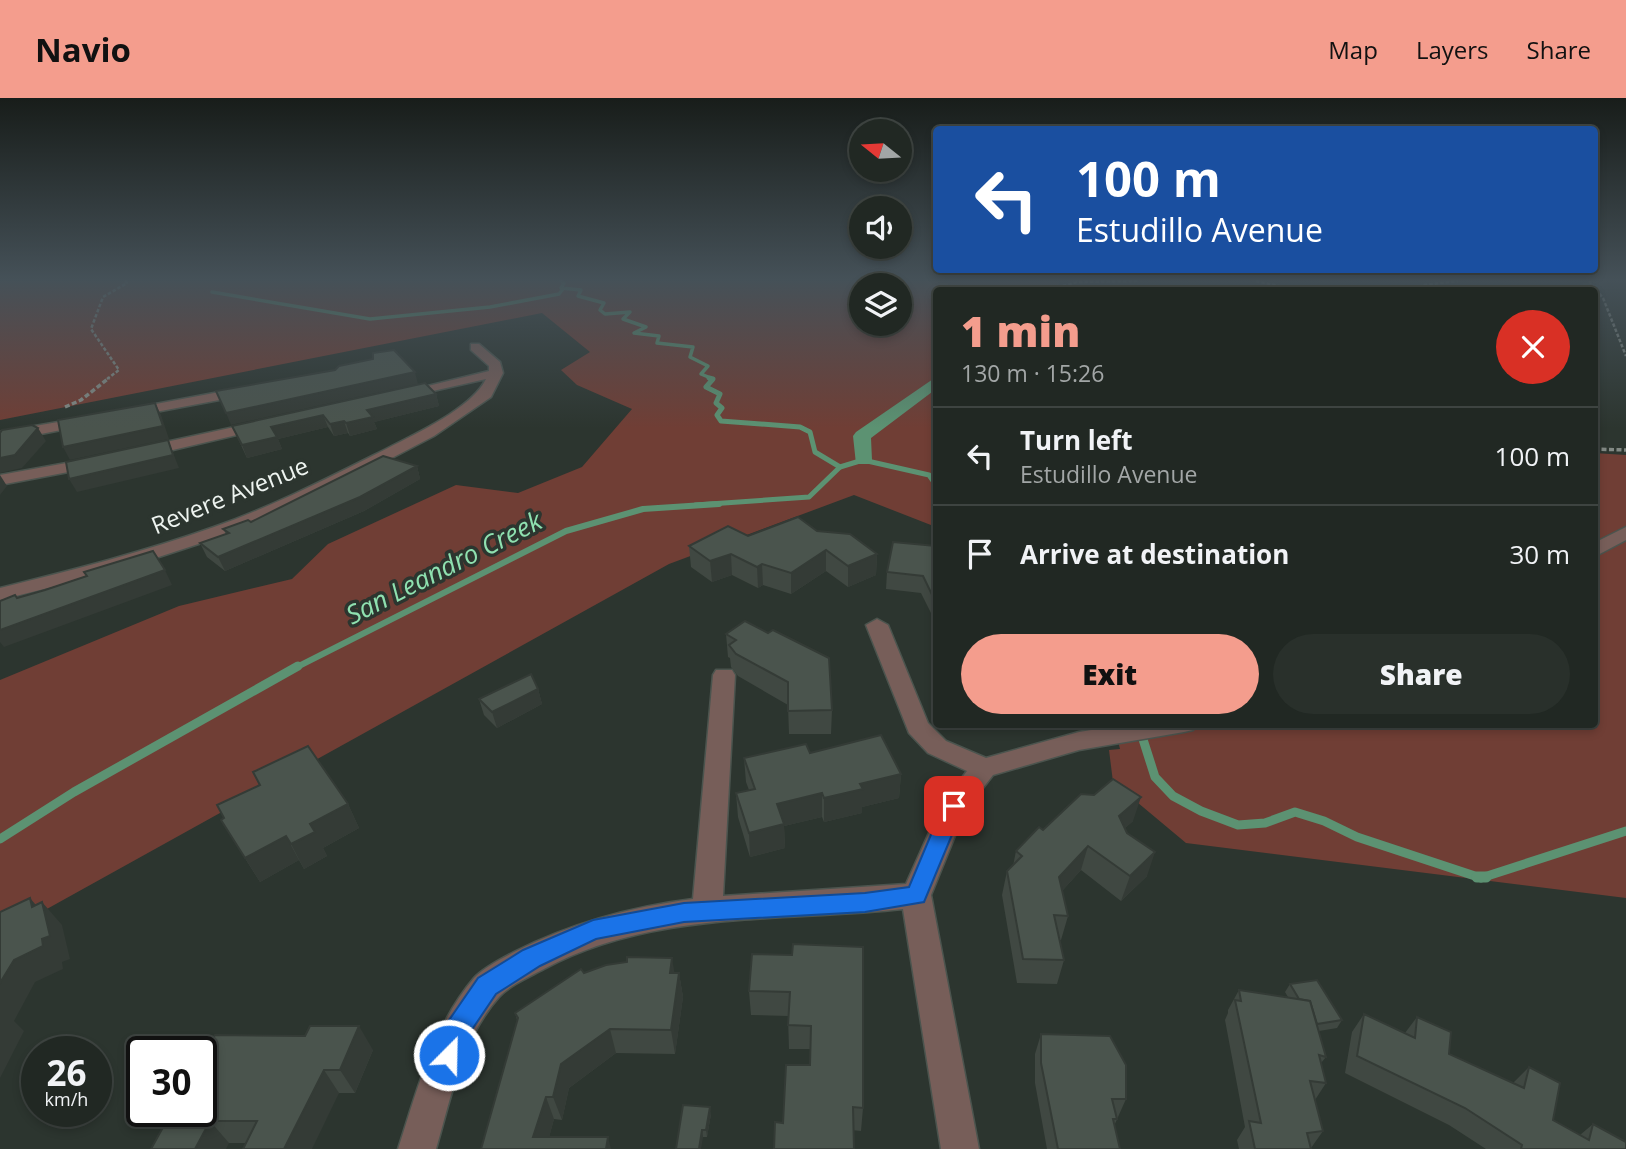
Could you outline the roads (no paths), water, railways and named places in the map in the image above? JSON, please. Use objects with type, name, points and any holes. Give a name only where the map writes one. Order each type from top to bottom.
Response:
[{"type":"street","points":[[383,398],[495,373],[495,365],[475,347]]},
{"type":"street","name":"Revere Avenue","points":[[0,594],[109,567],[210,534],[280,505],[429,433],[486,394],[495,373]]},
{"type":"street","points":[[0,438],[260,389]]},
{"type":"street","points":[[0,480],[276,422]]},
{"type":"street","points":[[1598,549],[1626,532]]},
{"type":"street","points":[[877,625],[918,727],[937,747],[984,768]]},
{"type":"street","points":[[707,911],[724,675]]},
{"type":"street","points":[[960,1149],[916,895],[954,806],[984,768],[1079,741],[1163,728]]},
{"type":"street","points":[[418,1149],[456,1032],[487,986],[531,958],[593,930],[684,912],[865,902],[916,895]]},
{"type":"waterway","points":[[640,330],[634,333],[659,336],[657,343],[693,347],[690,357],[708,366],[701,374],[713,379]]},
{"type":"waterway","points":[[709,378],[713,379]]},
{"type":"waterway","points":[[713,379],[706,387],[720,394],[716,403],[722,408],[717,415],[721,421],[800,427],[810,432],[815,452],[840,467]]},
{"type":"waterway","points":[[863,460],[862,436],[933,384]]},
{"type":"waterway","name":"San Leandro Creek","points":[[840,467],[863,460],[929,475],[933,481]]},
{"type":"waterway","name":"San Leandro Creek","points":[[695,505],[809,497],[840,467]]},
{"type":"waterway","name":"San Leandro Creek","points":[[295,668],[566,531],[643,509],[719,504]]},
{"type":"waterway","name":"San Leandro Creek","points":[[0,839],[74,792],[298,666]]},
{"type":"waterway","name":"San Leandro Creek","points":[[1141,733],[1155,777],[1173,796],[1201,811],[1238,825],[1265,823],[1295,812],[1324,821],[1357,837],[1478,877]]},
{"type":"waterway","name":"San Leandro Creek","points":[[1484,877],[1626,831]]},
{"type":"waterway","name":"San Leandro Creek","points":[[1478,877],[1484,877]]},
{"type":"waterway","name":"San Leandro Creek","points":[[1478,877],[1484,877]]}]
